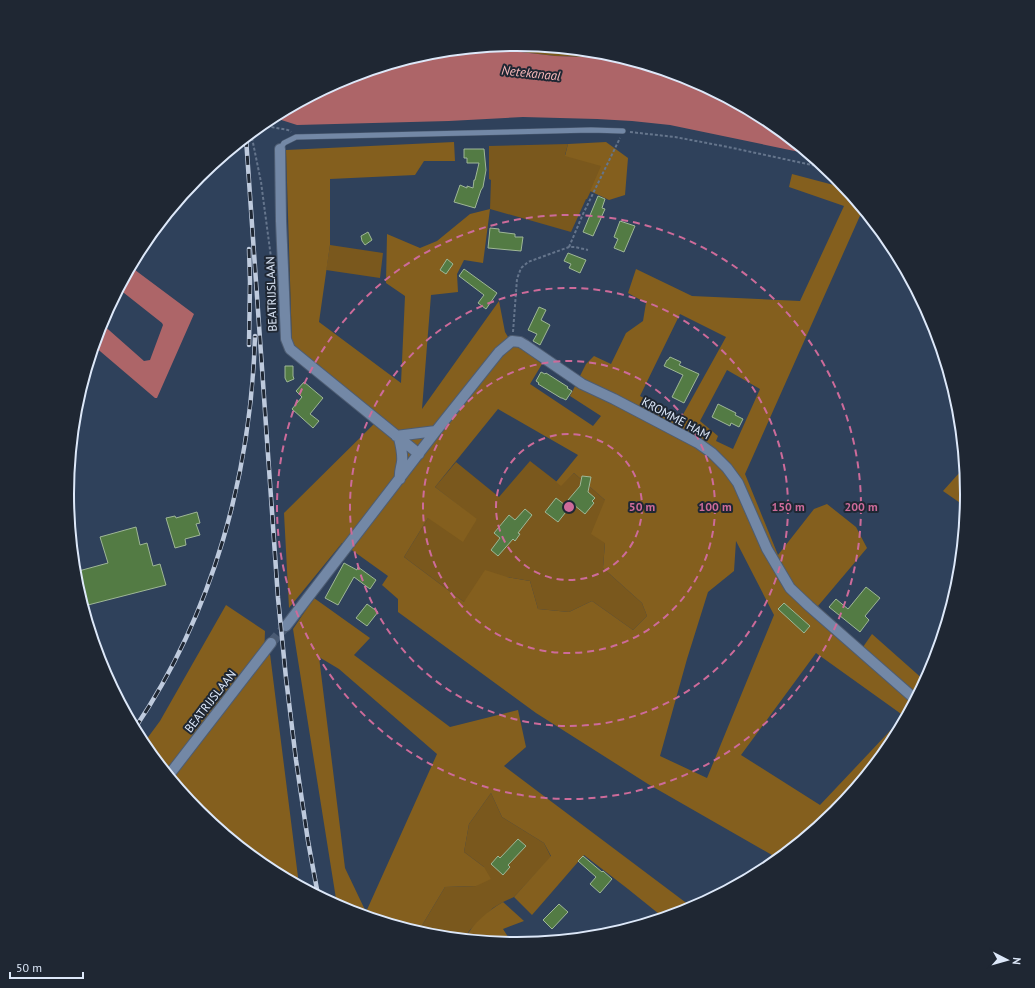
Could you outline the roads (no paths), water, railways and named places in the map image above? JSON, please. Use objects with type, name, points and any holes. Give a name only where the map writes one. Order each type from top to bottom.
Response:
[{"type":"street","name":"BEATRIJSLAAN","points":[[280,149],[281,222],[287,344],[419,454]]},
{"type":"street","name":"KROMME HAM","points":[[436,431],[499,352],[512,341],[520,342],[582,384],[698,443],[712,453],[727,468],[738,483],[767,549],[790,588],[912,696]]},
{"type":"street","points":[[400,479],[399,475],[402,448],[398,437],[436,431]]},
{"type":"street","points":[[286,626],[436,431]]},
{"type":"street","name":"BEATRIJSLAAN","points":[[172,772],[271,643]]},
{"type":"lane","points":[[280,149],[284,143],[296,137],[591,130],[623,131]]},
{"type":"water","name":"Netekanaal","points":[[513,51],[555,56],[588,57],[632,66],[660,75],[687,85],[739,110],[764,126],[798,152],[670,125],[597,119],[523,117],[449,121],[297,125],[281,120],[322,97],[375,75],[403,66],[431,60],[460,55]]},
{"type":"water","points":[[135,270],[194,314],[157,398],[155,398],[99,350],[107,328],[144,361],[150,360],[163,325],[123,292]]},
{"type":"tunnel","points":[[271,643],[286,626]]},
{"type":"railway","points":[[246,144],[278,598],[296,760],[317,888]]},
{"type":"railway","points":[[249,249],[249,345]]},
{"type":"railway","points":[[138,722],[162,684],[186,638],[206,590],[223,541],[236,490],[246,439],[252,388],[255,336]]}]
